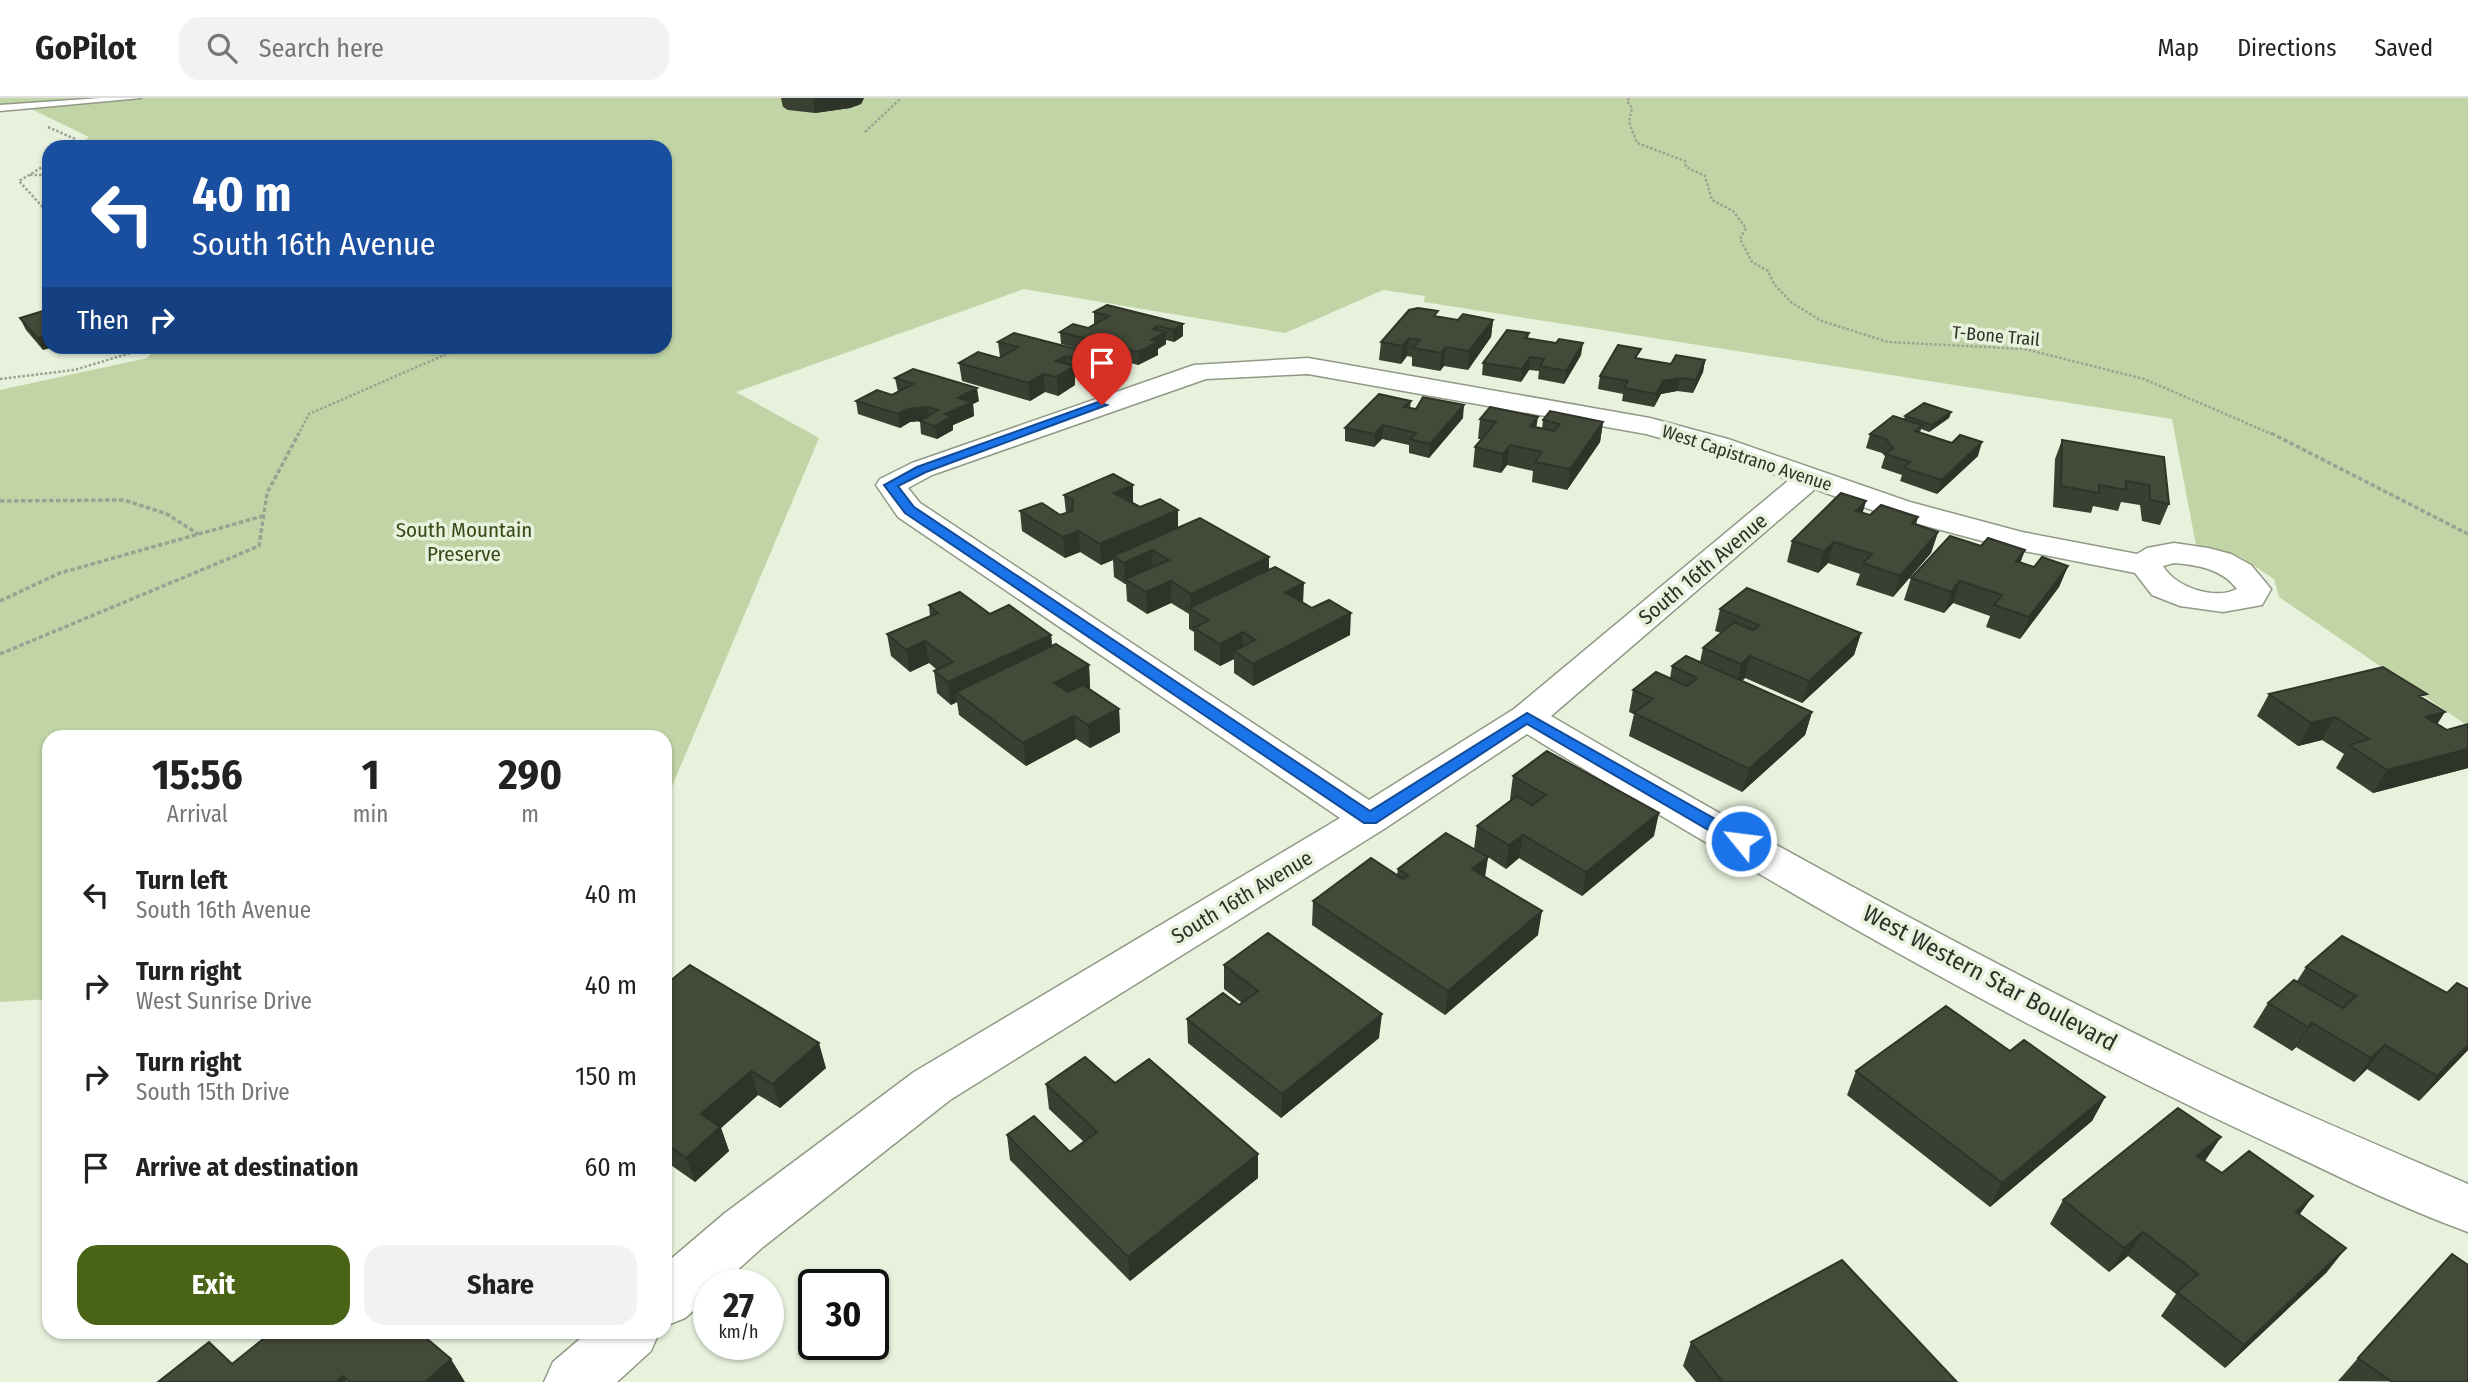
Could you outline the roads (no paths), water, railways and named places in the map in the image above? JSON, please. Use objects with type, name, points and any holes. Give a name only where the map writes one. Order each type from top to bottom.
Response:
[{"type":"street","name":"West Capistrano Avenue","points":[[1370,819],[909,510],[891,485],[922,469],[1203,371],[1308,366],[1390,377],[1650,426],[1718,445],[1899,509],[2020,541],[2147,566]]},
{"type":"street","name":"South 16th Avenue","points":[[672,1294],[744,1230],[932,1086],[1370,819],[1527,718],[1810,479]]},
{"type":"street","name":"West Western Star Boulevard","points":[[1527,718],[1830,892],[2124,1050],[2244,1108],[2468,1209]]},
{"type":"street","points":[[574,1382],[622,1339]]},
{"type":"lane","points":[[0,102],[47,98]]},
{"type":"lane","points":[[0,108],[137,98]]},
{"type":"park label","name":"South Mountain Preserve","points":[[464,542]]}]
